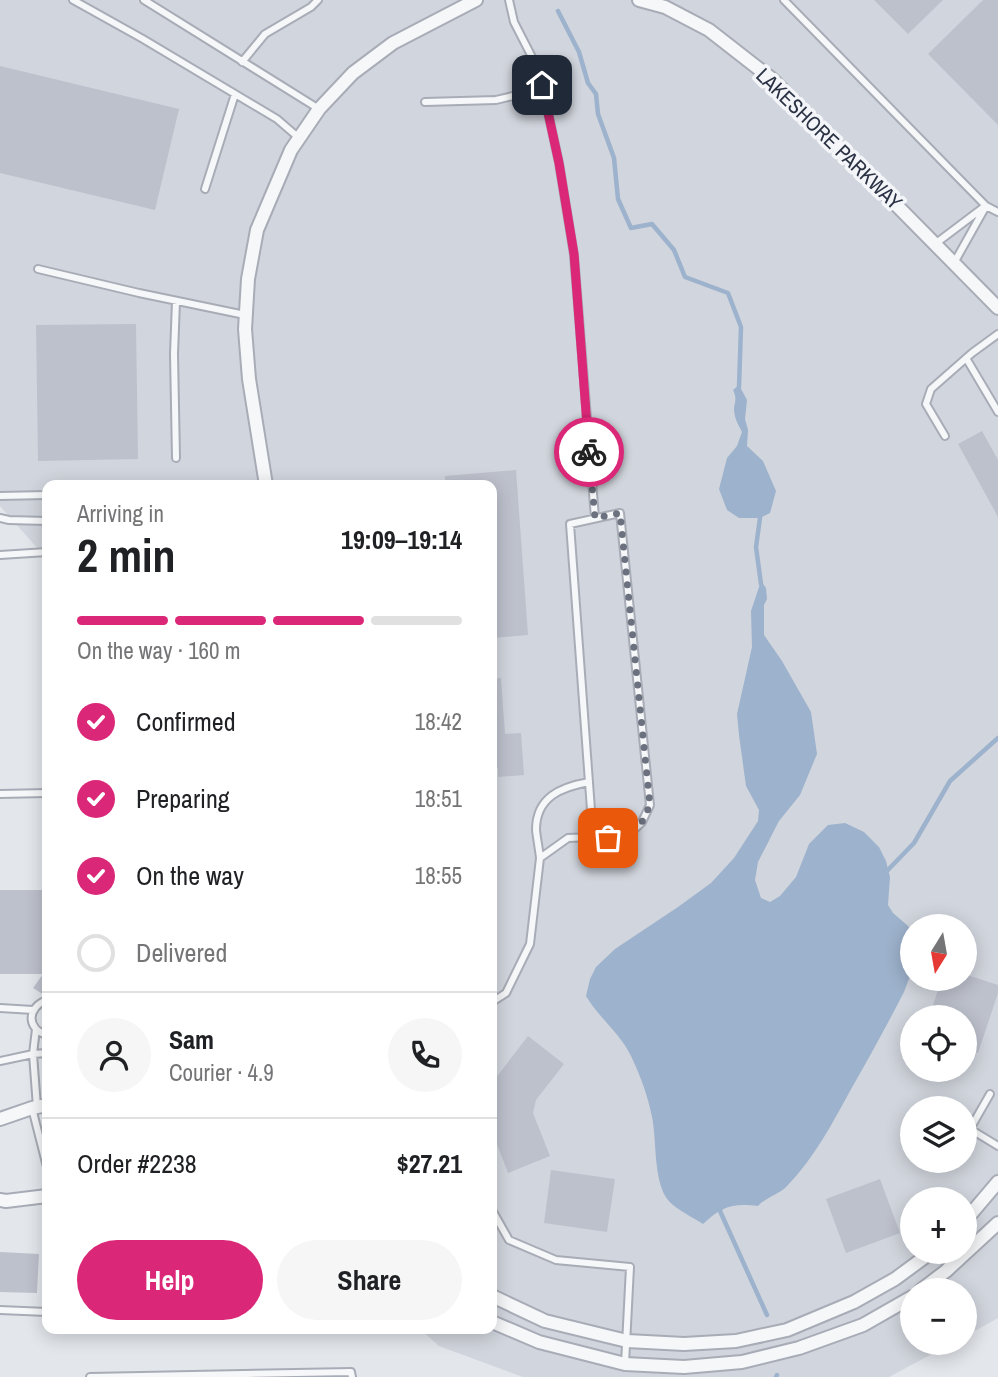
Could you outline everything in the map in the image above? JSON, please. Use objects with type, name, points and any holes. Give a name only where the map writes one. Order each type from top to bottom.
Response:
[{"type":"street","points":[[265,480],[249,379],[245,329],[248,279],[257,230],[290,150],[319,109],[353,73],[393,43],[476,0]]},
{"type":"street","name":"LAKESHORE PARKWAY","points":[[639,0],[665,7],[709,30],[772,79],[998,308]]},
{"type":"street","points":[[0,1119],[39,1107]]},
{"type":"street","points":[[977,1207],[998,1182]]},
{"type":"street","points":[[0,1200],[42,1197]]},
{"type":"street","points":[[937,1278],[998,1223]]},
{"type":"street","points":[[497,1298],[545,1321],[627,1341],[684,1344],[736,1341],[788,1330],[854,1302],[915,1264]]},
{"type":"street","points":[[497,1324],[539,1342],[625,1364],[684,1367],[742,1362],[799,1348],[863,1325],[900,1304]]},
{"type":"lane","points":[[74,0],[277,119],[299,138]]},
{"type":"lane","points":[[144,0],[319,109]]},
{"type":"lane","points":[[242,62],[265,34],[318,0]]},
{"type":"lane","points":[[509,0],[514,22],[543,89],[559,163],[574,254],[595,518]]},
{"type":"lane","points":[[784,0],[986,206],[998,212]]},
{"type":"lane","points":[[425,102],[496,100],[543,89]]},
{"type":"lane","points":[[205,189],[234,94]]},
{"type":"lane","points":[[935,244],[986,206]]},
{"type":"lane","points":[[954,263],[986,206]]},
{"type":"lane","points":[[38,269],[246,315]]},
{"type":"lane","points":[[176,301],[176,458]]},
{"type":"lane","points":[[944,436],[926,404],[931,388],[998,334]]},
{"type":"lane","points":[[966,359],[998,412]]},
{"type":"lane","points":[[0,496],[42,495]]},
{"type":"lane","points":[[540,859],[568,838],[623,840],[642,822],[650,805],[620,513],[570,524],[593,837]]},
{"type":"lane","points":[[0,518],[42,521]]},
{"type":"lane","points":[[0,555],[42,552]]},
{"type":"lane","points":[[497,999],[506,993],[530,944],[540,859],[536,828],[540,810],[552,794],[569,785],[589,782]]},
{"type":"lane","points":[[0,794],[42,793]]},
{"type":"lane","points":[[42,1002],[33,1010],[32,1018],[36,1029],[33,1054],[42,1130]]},
{"type":"lane","points":[[0,1008],[33,1010]]},
{"type":"lane","points":[[36,1029],[42,1033]]},
{"type":"lane","points":[[0,1061],[42,1053]]},
{"type":"lane","points":[[977,1113],[990,1094]]},
{"type":"lane","points":[[977,1134],[998,1146]]},
{"type":"lane","points":[[497,1219],[509,1240],[556,1260],[630,1267],[625,1364]]},
{"type":"lane","points":[[0,1310],[42,1312]]},
{"type":"lane","points":[[90,1377],[351,1372],[352,1377]]},
{"type":"shaded area","points":[[0,0],[998,0],[998,1318],[977,1330],[977,1278],[900,1278],[900,1355],[930,1355],[889,1377],[523,1377],[439,1346],[426,1334],[497,1334],[497,480],[42,480],[42,553],[0,506]]},
{"type":"water","points":[[739,385],[747,400],[747,446],[763,461],[776,491],[770,513],[760,518],[739,518],[727,510],[719,489],[727,458],[737,446],[742,432],[734,412],[733,390]]},
{"type":"water","points":[[761,581],[766,588],[767,599],[764,605],[764,635],[811,712],[817,754],[800,795],[779,821],[758,862],[755,880],[761,898],[770,902],[780,896],[796,877],[809,844],[828,825],[845,823],[864,832],[879,847],[886,861],[890,877],[888,905],[900,919],[900,991],[904,991],[836,1116],[797,1175],[758,1206],[728,1207],[703,1224],[675,1206],[663,1192],[658,1171],[654,1126],[641,1078],[626,1048],[586,996],[596,967],[615,949],[711,883],[734,858],[758,821],[759,810],[746,786],[737,714],[752,647],[751,611]]},
{"type":"building","points":[[874,0],[943,0],[908,34]]},
{"type":"building","points":[[983,0],[998,0],[998,125],[928,54]]},
{"type":"building","points":[[0,66],[179,109],[155,210],[0,173]]},
{"type":"building","points":[[136,324],[138,459],[38,461],[36,325]]},
{"type":"building","points":[[982,431],[998,460],[998,517],[958,444]]},
{"type":"building","points":[[516,470],[528,635],[497,638],[497,480],[445,480],[445,476]]},
{"type":"building","points":[[497,678],[501,678],[505,734],[521,733],[524,775],[498,777]]},
{"type":"building","points":[[0,890],[42,890],[42,974],[0,974]]},
{"type":"building","points":[[42,975],[42,994],[33,988]]},
{"type":"building","points":[[977,978],[998,985],[998,993],[978,1053],[977,1005],[933,1005],[938,991],[977,991]]},
{"type":"building","points":[[528,1036],[564,1064],[536,1100],[533,1113],[550,1156],[508,1173],[497,1144],[497,1076]]},
{"type":"building","points":[[551,1170],[615,1179],[607,1232],[544,1223]]},
{"type":"building","points":[[880,1179],[900,1233],[846,1253],[826,1199]]},
{"type":"building","points":[[0,1252],[39,1254],[37,1293],[0,1292]]},
{"type":"waterway","points":[[558,11],[579,52],[588,83],[596,94],[598,114],[614,158],[618,199],[631,228],[652,224],[674,250],[685,277],[728,293],[741,327],[739,387]]},
{"type":"waterway","points":[[758,513],[760,518],[756,547],[761,584]]},
{"type":"waterway","points":[[885,873],[914,843],[950,781],[998,738]]},
{"type":"waterway","points":[[721,1207],[720,1211],[767,1315]]},
{"type":"way so far","points":[[589,452],[595,518],[620,513],[650,805],[642,822],[623,840],[608,838]]},
{"type":"route","points":[[542,85],[559,163],[574,254],[589,452]]}]
